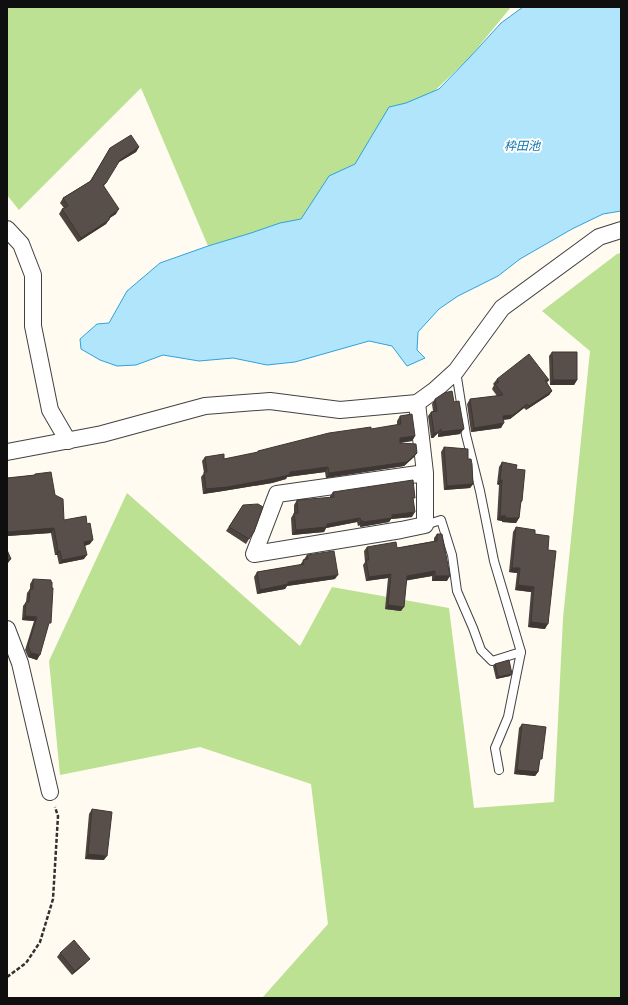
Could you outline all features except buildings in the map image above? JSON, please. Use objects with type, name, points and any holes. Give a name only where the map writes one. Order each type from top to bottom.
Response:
[{"type":"street","points":[[7,229],[21,244],[33,275],[33,326],[48,403],[50,410],[68,441]]},
{"type":"street","points":[[7,452],[102,434],[205,406],[270,401],[340,410],[417,404],[456,371],[502,308],[599,238],[621,230]]},
{"type":"street","points":[[417,404],[425,472],[425,525],[254,554],[277,494],[425,472]]},
{"type":"street","points":[[7,629],[20,662],[50,792]]},
{"type":"lane","points":[[456,371],[466,435],[480,491],[494,561],[521,652],[508,717],[495,748],[499,770]]},
{"type":"lane","points":[[425,525],[441,520],[452,555],[457,591],[473,628],[480,650],[492,661],[521,652]]},
{"type":"path","points":[[7,977],[26,963],[40,942],[53,899],[58,816],[50,792]]},
{"type":"green space","points":[[7,7],[511,7],[470,57],[301,219],[208,246],[141,88],[19,210],[7,195]]},
{"type":"green space","points":[[621,253],[621,998],[262,998],[328,924],[311,784],[200,747],[60,775],[49,661],[127,493],[300,646],[332,587],[449,608],[474,808],[554,802],[563,618],[590,351],[542,311],[617,254]]},
{"type":"water","name":"枠田池","points":[[523,7],[621,7],[621,211],[603,214],[572,229],[520,259],[498,276],[458,296],[439,309],[418,332],[417,350],[425,358],[407,366],[392,346],[369,341],[295,362],[267,365],[233,358],[199,361],[163,355],[136,365],[117,366],[100,360],[81,349],[80,339],[97,324],[109,323],[127,291],[160,263],[280,223],[301,219],[329,176],[355,164],[389,107],[406,103],[439,89],[501,23]]}]
